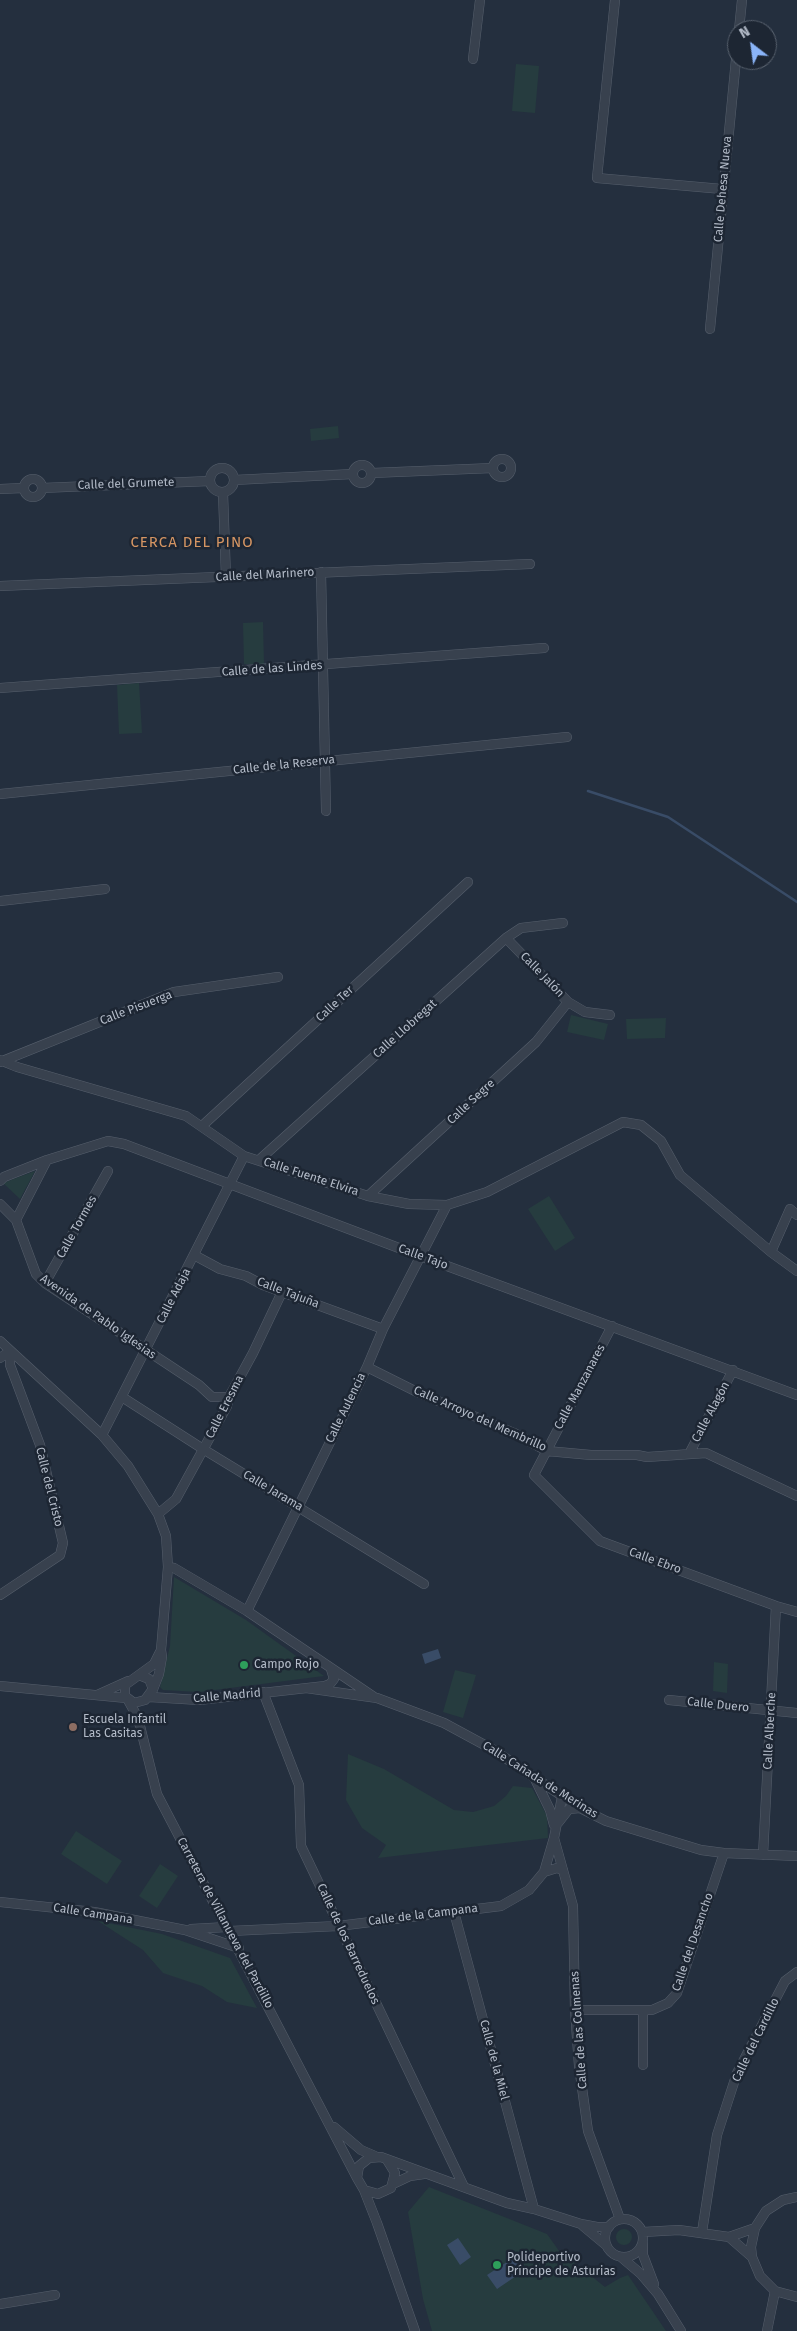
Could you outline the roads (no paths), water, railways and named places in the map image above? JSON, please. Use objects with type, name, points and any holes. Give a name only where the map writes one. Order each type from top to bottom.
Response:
[{"type":"street","points":[[473,59],[480,0]]},
{"type":"street","points":[[615,0],[597,178],[722,188]]},
{"type":"street","points":[[740,20],[742,0]]},
{"type":"street","name":"Calle Dehesa Nueva","points":[[710,329],[735,70]]},
{"type":"street","points":[[362,464],[369,466],[372,473],[369,480],[363,483],[356,480],[353,474],[355,467],[362,464]]},
{"type":"street","points":[[223,468],[231,472],[234,480],[232,488],[224,493],[216,491],[210,481],[212,473],[223,468]]},
{"type":"street","points":[[372,473],[493,468]]},
{"type":"street","points":[[234,480],[353,474]]},
{"type":"street","points":[[32,478],[39,481],[42,488],[40,494],[33,498],[26,495],[23,488],[26,482],[32,478]]},
{"type":"street","name":"Calle del Grumete","points":[[42,488],[210,481]]},
{"type":"street","points":[[0,489],[23,488]]},
{"type":"street","points":[[224,493],[226,577]]},
{"type":"street","name":"Calle del Marinero","points":[[0,586],[530,564]]},
{"type":"street","points":[[321,572],[326,811]]},
{"type":"street","name":"Calle de las Lindes","points":[[0,688],[544,648]]},
{"type":"street","name":"Calle de la Reserva","points":[[0,794],[567,737]]},
{"type":"street","name":"Calle Ter","points":[[202,1126],[468,882]]},
{"type":"street","points":[[0,901],[105,888]]},
{"type":"street","name":"Calle Llobregat","points":[[259,1160],[506,938],[521,928],[563,923]]},
{"type":"street","name":"Calle Jalón","points":[[506,938],[568,1002],[585,1012],[610,1015]]},
{"type":"street","name":"Calle Pisuerga","points":[[1,1061],[174,992],[278,977]]},
{"type":"street","name":"Calle Segre","points":[[368,1196],[536,1042],[568,1002]]},
{"type":"street","name":"Calle Fuente Elvira","points":[[1,1061],[186,1116],[244,1156],[368,1196],[409,1204],[446,1205],[486,1192],[623,1122],[641,1126],[662,1141],[680,1175],[771,1252]]},
{"type":"street","name":"Calle Tajo","points":[[0,1181],[4,1177],[47,1160],[108,1141],[124,1144],[420,1256],[797,1394]]},
{"type":"street","name":"Calle Adaja","points":[[102,1435],[244,1156]]},
{"type":"street","points":[[16,1220],[47,1160]]},
{"type":"street","name":"Calle Tormes","points":[[45,1283],[108,1171]]},
{"type":"street","name":"Avenida de Pablo Iglesias","points":[[0,1204],[16,1220],[36,1274],[45,1283],[199,1385],[212,1396],[229,1397]]},
{"type":"street","name":"Calle Aulencia","points":[[247,1611],[367,1367],[383,1330],[446,1205]]},
{"type":"street","points":[[797,1215],[790,1209],[771,1252],[797,1271]]},
{"type":"street","name":"Calle Tajuña","points":[[194,1255],[220,1269],[246,1276],[282,1292],[383,1330]]},
{"type":"street","name":"Calle Eresma","points":[[158,1514],[176,1499],[227,1406],[229,1397],[253,1353],[282,1292]]},
{"type":"street","name":"Calle Manzanares","points":[[534,1475],[612,1326]]},
{"type":"street","points":[[0,1341],[102,1435],[128,1466],[158,1514],[166,1536],[168,1567],[162,1657],[159,1674],[148,1696],[140,1706],[138,1718]]},
{"type":"street","points":[[0,1358],[10,1351]]},
{"type":"street","name":"Calle del Cristo","points":[[0,1595],[60,1555],[63,1543],[40,1445],[10,1365],[10,1351]]},
{"type":"street","name":"Calle Arroyo del Membrillo","points":[[367,1367],[417,1392],[514,1433],[547,1451],[647,1457],[706,1453],[797,1496]]},
{"type":"street","name":"Calle Alagón","points":[[689,1454],[734,1370]]},
{"type":"street","name":"Calle Jarama","points":[[122,1397],[203,1449],[424,1584]]},
{"type":"street","name":"Calle Ebro","points":[[534,1475],[600,1541],[797,1612]]},
{"type":"street","points":[[168,1567],[174,1568],[247,1611],[377,1698]]},
{"type":"street","name":"Calle Alberche","points":[[762,1855],[776,1606]]},
{"type":"street","points":[[96,1696],[139,1675],[154,1664],[161,1650]]},
{"type":"street","name":"Calle Madrid","points":[[148,1696],[199,1700],[306,1688],[330,1684],[334,1677],[331,1669]]},
{"type":"street","points":[[0,1686],[127,1699],[136,1703],[148,1696],[152,1685],[149,1679],[139,1675]]},
{"type":"street","points":[[127,1699],[124,1687],[130,1680]]},
{"type":"street","name":"Calle Madrid","points":[[306,1688],[377,1698]]},
{"type":"street","name":"Calle de los Barreduelos","points":[[263,1692],[299,1785],[301,1846],[464,2187]]},
{"type":"street","name":"Calle Cañada de Merinas","points":[[377,1698],[444,1723],[492,1749],[562,1797],[606,1821],[659,1839],[701,1850],[724,1853],[797,1856]]},
{"type":"street","name":"Carretera de Villanueva del Pardillo","points":[[127,1699],[138,1718],[157,1794],[239,1948],[357,2178]]},
{"type":"street","name":"Calle Duero","points":[[669,1700],[797,1713]]},
{"type":"street","points":[[534,1777],[550,1810],[555,1834]]},
{"type":"street","points":[[550,1810],[555,1801],[562,1797]]},
{"type":"street","name":"Calle de la Campana","points":[[555,1834],[562,1797]]},
{"type":"street","name":"Calle de la Campana","points":[[186,1930],[338,1926],[501,1906],[515,1900],[529,1890],[544,1872],[561,1818],[569,1809],[580,1808]]},
{"type":"street","name":"Calle de las Colmenas","points":[[555,1834],[573,1906],[575,2010],[579,2066],[588,2131],[620,2219]]},
{"type":"street","name":"Calle del Desancho","points":[[575,2010],[652,2010],[668,2003],[677,1993],[724,1853]]},
{"type":"street","points":[[544,1872],[557,1868],[563,1870]]},
{"type":"street","name":"Calle Campana","points":[[0,1902],[94,1912],[186,1930]]},
{"type":"street","name":"Calle de la Miel","points":[[454,1912],[534,2209]]},
{"type":"street","points":[[186,1930],[239,1948]]},
{"type":"street","name":"Calle del Cardillo","points":[[702,2232],[718,2135],[737,2072],[785,1981],[797,1972]]},
{"type":"street","points":[[643,2010],[643,2065]]},
{"type":"street","name":"Carretera de Villanueva del Pardillo","points":[[329,2122],[361,2150],[375,2156]]},
{"type":"street","points":[[415,2331],[377,2222],[357,2178],[363,2161],[375,2156],[507,2203],[534,2209],[581,2224],[597,2227],[609,2226],[620,2219],[631,2220],[643,2232],[643,2256],[658,2294]]},
{"type":"street","points":[[387,2160],[395,2173],[393,2184]]},
{"type":"street","points":[[377,2222],[377,2205],[383,2193],[393,2184],[410,2176],[426,2174]]},
{"type":"street","points":[[364,2190],[373,2194],[383,2193]]},
{"type":"street","points":[[797,2197],[774,2205],[760,2219],[755,2228],[751,2247],[752,2257],[760,2276],[775,2290],[797,2298]]},
{"type":"street","points":[[581,2224],[613,2253],[621,2257],[641,2274],[658,2294],[681,2331]]},
{"type":"street","points":[[607,2246],[605,2238],[609,2226]]},
{"type":"street","points":[[643,2232],[679,2230],[729,2237],[755,2228]]},
{"type":"street","points":[[729,2237],[752,2257]]},
{"type":"street","points":[[621,2257],[632,2256],[642,2244]]},
{"type":"street","points":[[767,2331],[775,2290]]},
{"type":"street","points":[[0,2304],[55,2295]]},
{"type":"water","points":[[438,1649],[441,1658],[425,1664],[422,1654]]},
{"type":"water","points":[[458,2238],[471,2257],[460,2265],[447,2245]]},
{"type":"water","points":[[516,2256],[525,2270],[497,2289],[487,2275]]},
{"type":"waterway","points":[[588,791],[668,817],[797,902]]},
{"type":"place","name":"Campo Rojo","points":[[244,1665]]},
{"type":"place","name":"Escuela Infantil Las Casitas","points":[[73,1727]]},
{"type":"place","name":"Polideportivo Príncipe de Asturias","points":[[497,2265]]},
{"type":"district","name":"CERCA DEL PINO","points":[[192,543]]}]
